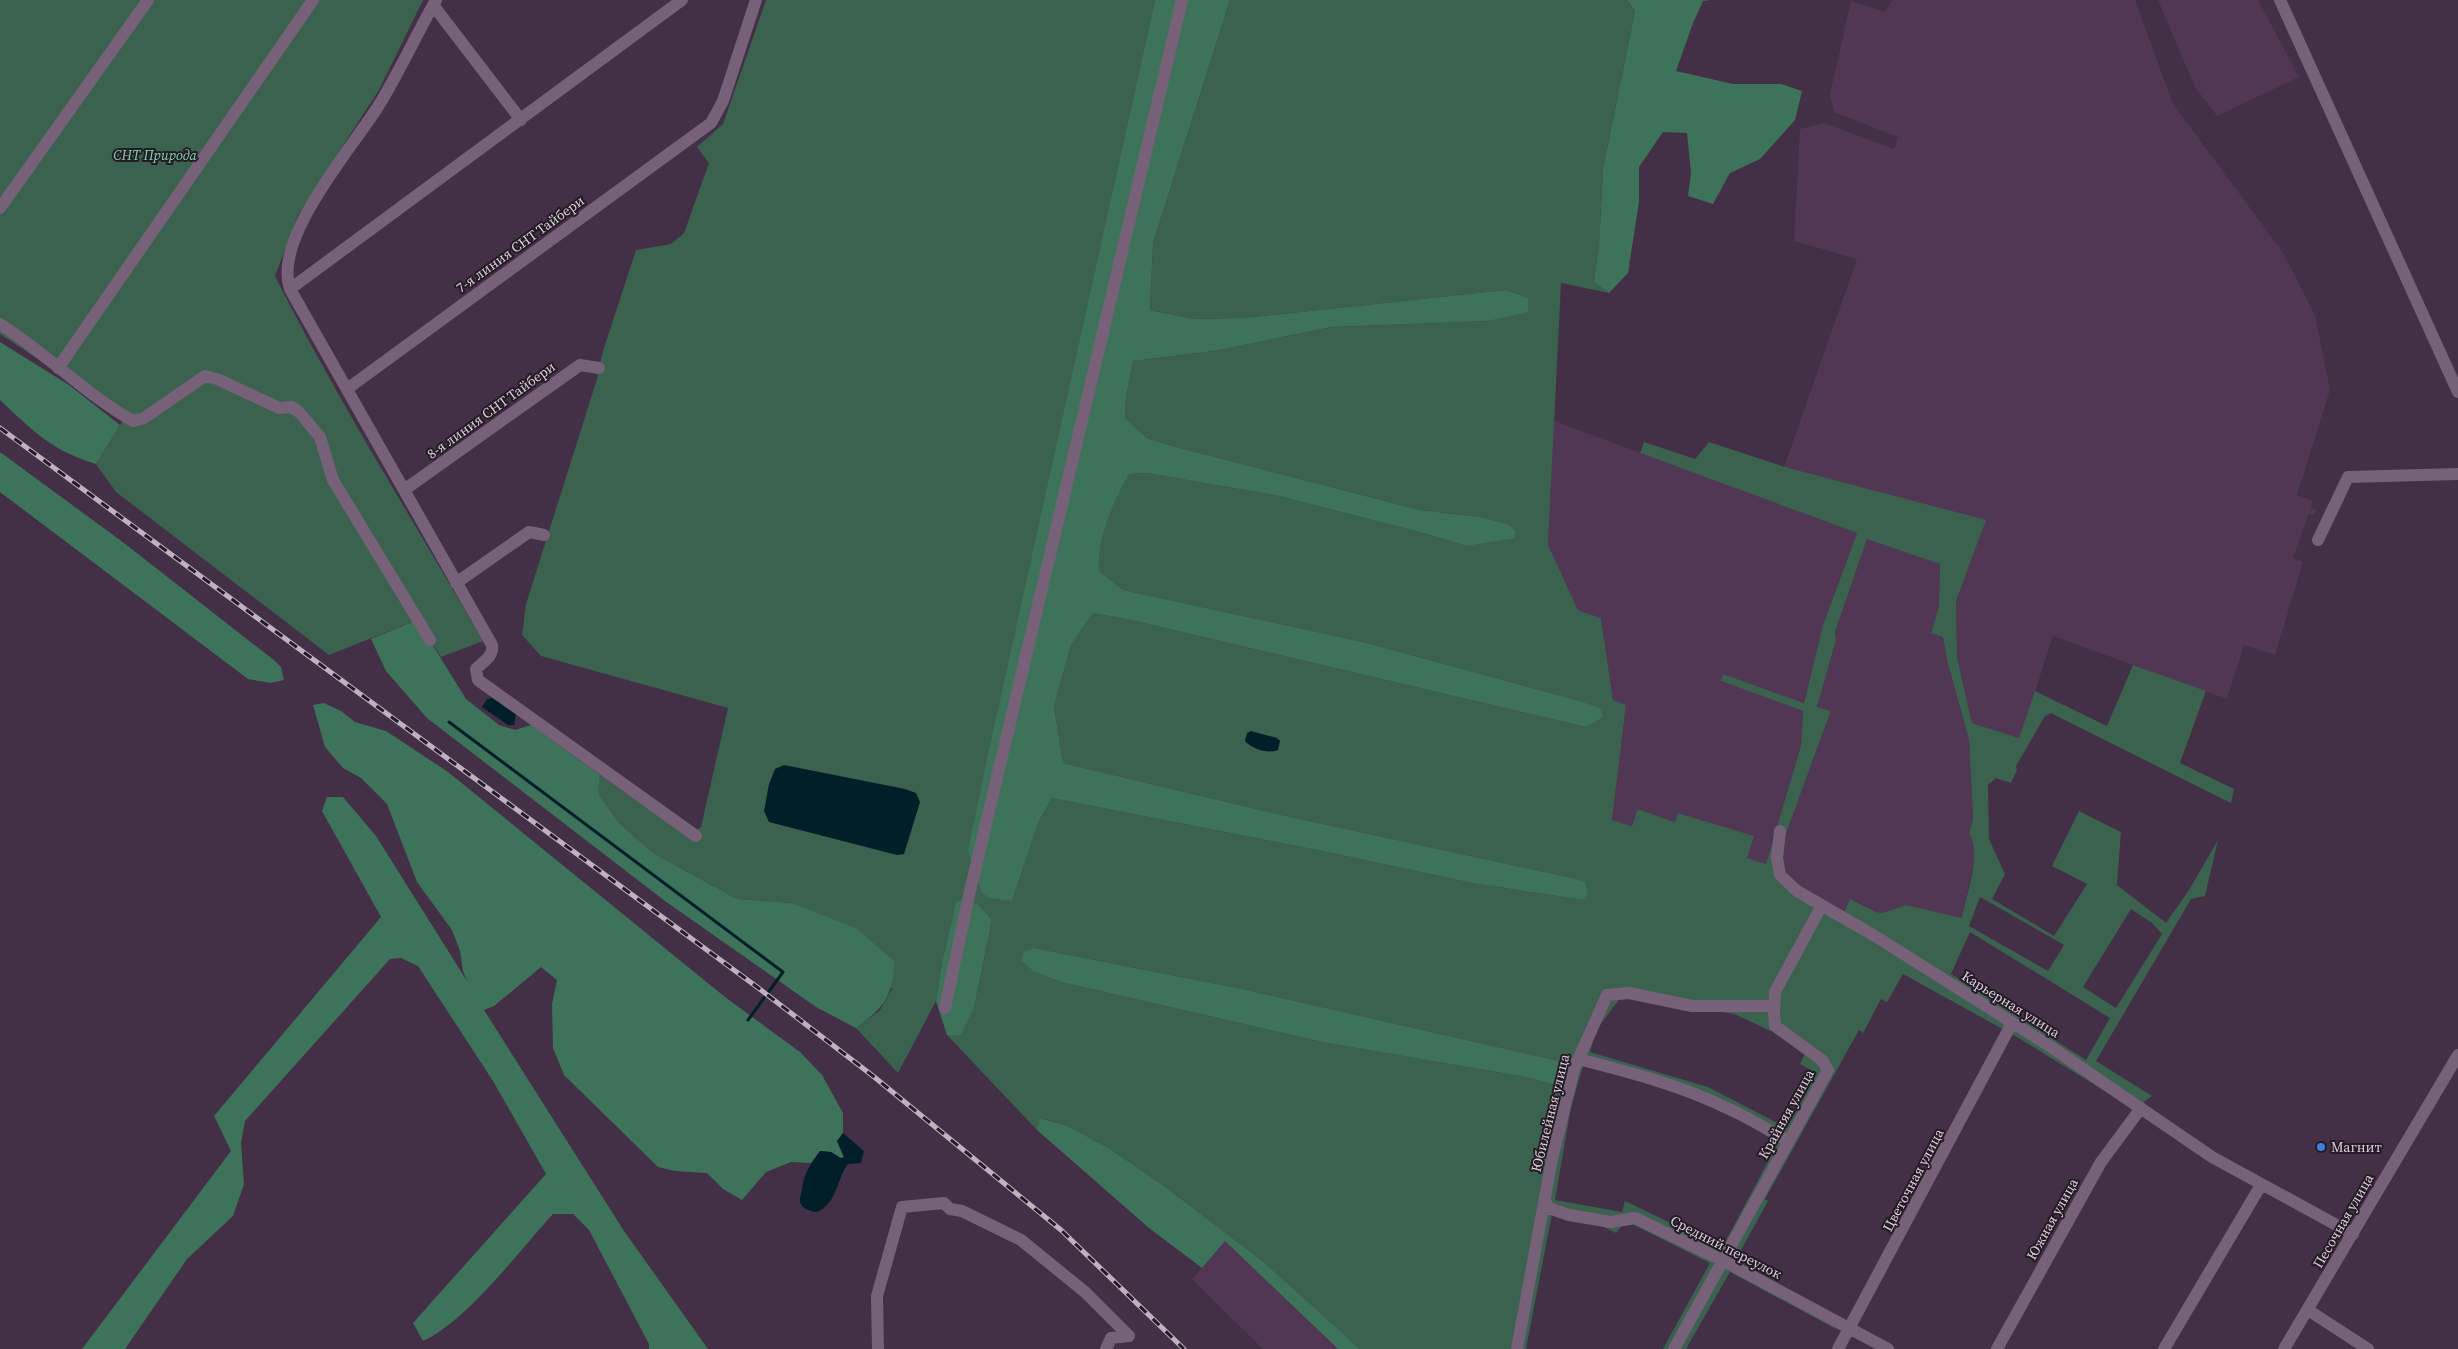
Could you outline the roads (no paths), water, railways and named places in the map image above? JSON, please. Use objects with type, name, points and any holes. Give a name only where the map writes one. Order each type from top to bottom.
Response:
[{"type":"street","points":[[0,208],[148,0]]},
{"type":"street","points":[[58,368],[313,0]]},
{"type":"street","points":[[290,289],[682,0]]},
{"type":"street","name":"7-я линия СНТ Тайбери","points":[[347,390],[711,123],[723,101],[756,0]]},
{"type":"street","points":[[945,1008],[974,872],[1182,0]]},
{"type":"street","points":[[2280,0],[2458,392]]},
{"type":"street","points":[[521,120],[434,2],[380,104],[307,212],[291,252],[286,278],[290,289],[492,645],[488,658],[476,669],[478,680],[696,836]]},
{"type":"street","points":[[0,324],[20,337],[109,407],[132,422],[144,418],[205,376],[216,379],[279,408],[292,407],[299,412],[320,437],[333,480],[430,640]]},
{"type":"street","name":"8-я линия СНТ Тайбери","points":[[404,490],[580,365],[599,368]]},
{"type":"street","points":[[2318,540],[2348,477],[2458,474]]},
{"type":"street","points":[[456,583],[529,532],[544,535]]},
{"type":"street","name":"Карьерная улица","points":[[1780,831],[1777,858],[1780,875],[1797,891],[1820,907],[1875,936],[2059,1052],[2141,1108],[2151,1117],[2212,1156],[2261,1185],[2353,1234]]},
{"type":"street","name":"Крайняя улица","points":[[1674,1349],[1828,1070],[1822,1060],[1776,1026],[1774,1006],[1775,992],[1820,907]]},
{"type":"street","name":"Юбилейная улица","points":[[1517,1349],[1552,1159],[1578,1059],[1607,995],[1629,993],[1692,1006],[1774,1006]]},
{"type":"street","name":"Цветочная улица","points":[[1838,1349],[2012,1023]]},
{"type":"street","name":"Песочная улица","points":[[2284,1349],[2458,1056]]},
{"type":"street","points":[[1578,1059],[1642,1075],[1687,1091],[1728,1108],[1788,1141]]},
{"type":"street","name":"Южная улица","points":[[1996,1349],[2101,1162],[2141,1108]]},
{"type":"street","points":[[2164,1349],[2261,1185]]},
{"type":"street","name":"Средний переулок","points":[[1545,1201],[1549,1208],[1569,1215],[1611,1222],[1635,1218],[1722,1260],[1888,1349]]},
{"type":"street","points":[[878,1349],[878,1296],[902,1207],[944,1203],[950,1209],[962,1211],[1021,1240],[1080,1286],[1129,1336],[1111,1338],[1106,1349]]},
{"type":"street","points":[[2308,1310],[2368,1349]]},
{"type":"water","points":[[492,698],[516,713],[514,725],[508,725],[482,707],[487,699]]},
{"type":"water","points":[[1251,731],[1277,738],[1280,741],[1278,750],[1265,751],[1248,744],[1245,741],[1247,733]]},
{"type":"water","points":[[784,765],[905,789],[916,793],[920,802],[904,854],[897,855],[769,822],[764,811],[769,784],[775,769]]},
{"type":"water","points":[[843,1133],[864,1151],[861,1163],[848,1164],[827,1205],[817,1212],[806,1209],[801,1205],[800,1200],[804,1178],[808,1169],[820,1151],[831,1152],[841,1158],[844,1157],[837,1141]]},
{"type":"waterway","points":[[449,722],[783,972],[748,1020]]},
{"type":"railway","points":[[0,428],[757,987],[873,1076],[1061,1230],[1184,1349]]},
{"type":"place","name":"Магнит","points":[[2321,1147]]},
{"type":"park label","name":"СНТ Природа","points":[[155,155]]}]
